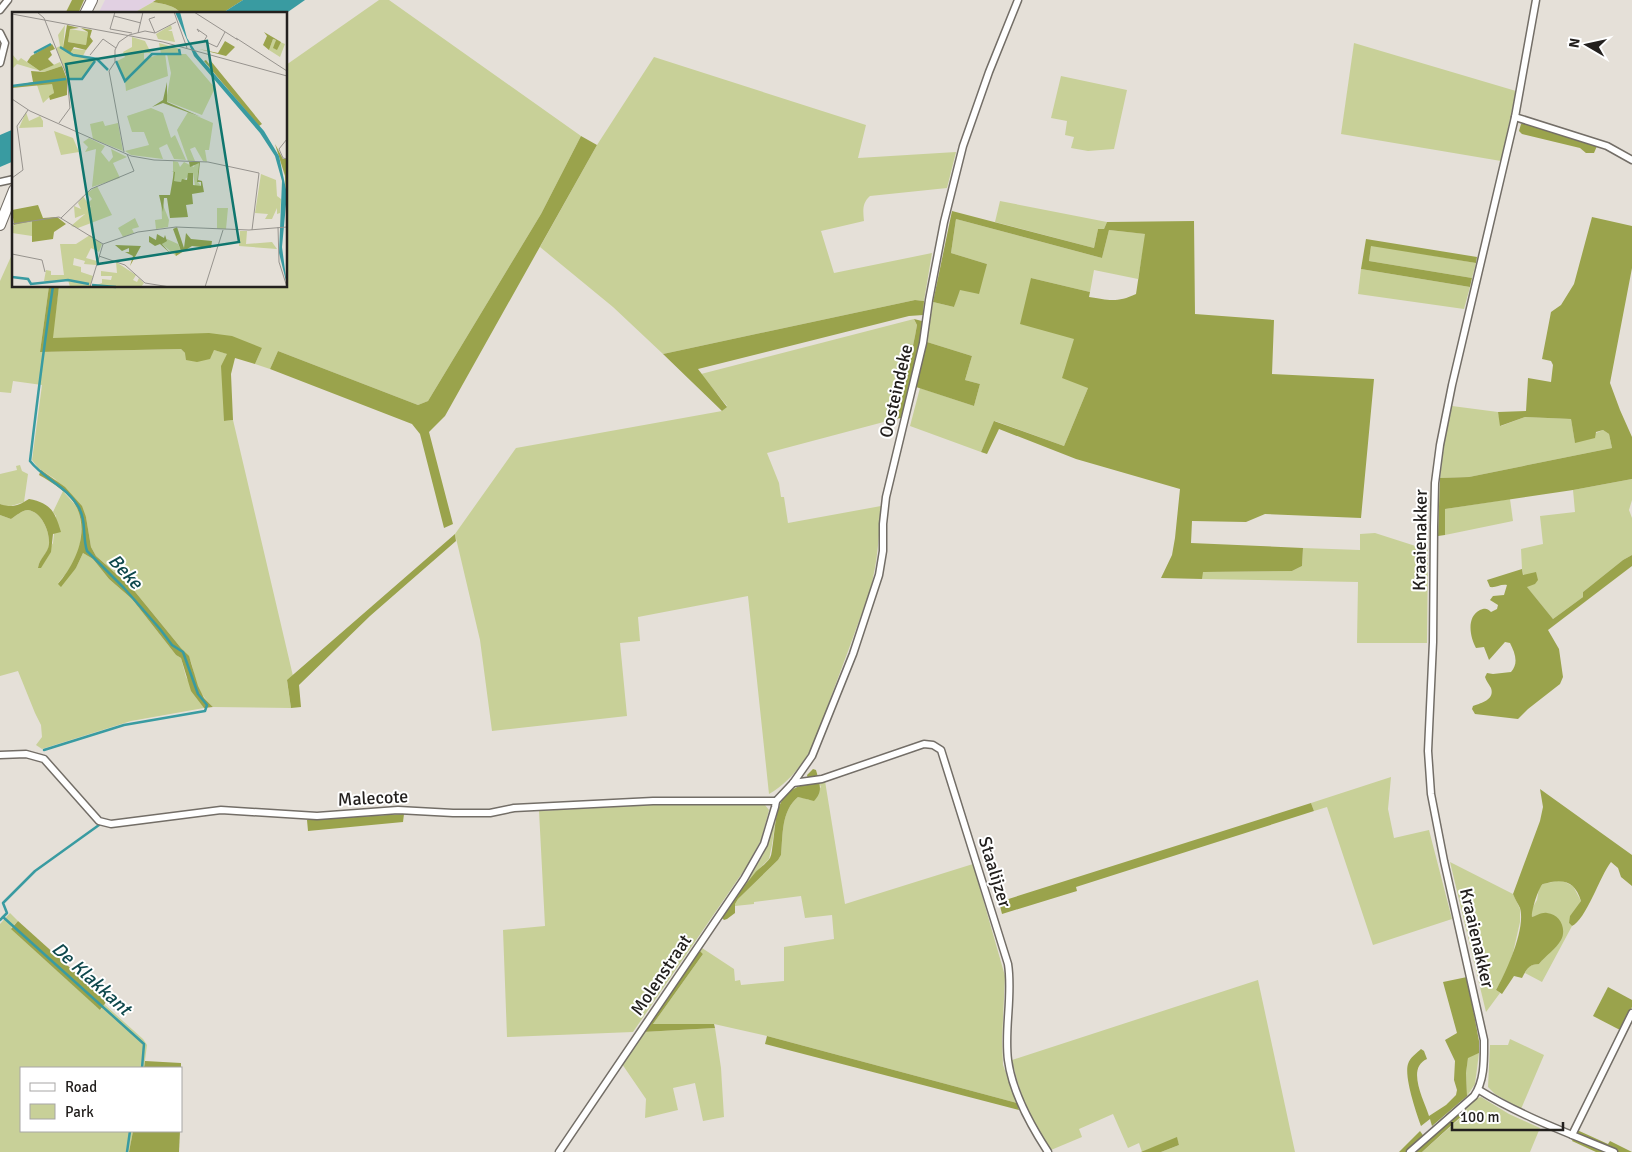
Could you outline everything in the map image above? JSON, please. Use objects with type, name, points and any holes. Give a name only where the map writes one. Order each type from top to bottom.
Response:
[{"type":"main road","points":[[86,12],[92,0]]},
{"type":"main road","points":[[0,225],[12,195]]},
{"type":"street","points":[[0,10],[8,0]]},
{"type":"street","name":"Oosteindeke","points":[[775,804],[812,756],[853,654],[879,575],[883,551],[886,497],[923,343],[944,222],[963,146],[989,72],[1018,0]]},
{"type":"street","name":"Kraaienakker","points":[[1479,1090],[1483,1071],[1484,1040],[1431,794],[1428,751],[1433,642],[1436,483],[1440,445],[1450,393],[1515,117],[1536,0]]},
{"type":"street","points":[[0,34],[5,43],[0,63]]},
{"type":"street","points":[[1515,117],[1608,146],[1632,160]]},
{"type":"street","name":"Staalijzer","points":[[793,783],[822,779],[924,744],[933,745],[942,750],[1008,964],[1010,981],[1008,1060],[1012,1076],[1027,1115],[1048,1152]]},
{"type":"street","name":"Malecote","points":[[0,755],[26,754],[44,759],[98,821],[110,824],[221,810],[317,816],[398,810],[490,813],[514,808],[653,801],[775,804]]},
{"type":"street","name":"Molenstraat","points":[[559,1152],[744,879],[764,844],[775,804]]},
{"type":"street","points":[[1572,1135],[1632,1013]]},
{"type":"street","points":[[1410,1152],[1479,1090],[1535,1121],[1614,1152]]},
{"type":"shaded area","points":[[105,0],[156,0],[135,12],[99,12]]},
{"type":"green space","points":[[72,0],[84,0],[79,12],[66,12]]},
{"type":"green space","points":[[156,0],[243,0],[224,12],[180,12],[165,4],[153,2]]},
{"type":"green space","points":[[379,0],[389,0],[581,136],[541,214],[428,401],[418,405],[278,351],[270,369],[255,364],[262,348],[52,338],[59,288],[288,288],[288,64]]},
{"type":"green space","points":[[153,2],[165,4],[180,12],[136,12]]},
{"type":"green space","points":[[1354,43],[1516,91],[1501,161],[1341,134]]},
{"type":"green space","points":[[654,57],[866,125],[858,158],[956,152],[947,188],[870,196],[864,204],[864,221],[821,231],[834,273],[932,253],[924,301],[915,300],[663,354],[613,307],[540,247],[597,145]]},
{"type":"green space","points":[[1061,76],[1127,90],[1114,149],[1088,151],[1071,148],[1074,137],[1065,135],[1067,121],[1051,118]]},
{"type":"green space","points":[[1526,123],[1597,146],[1594,153],[1586,153],[1580,148],[1522,134],[1519,131],[1521,124]]},
{"type":"green space","points":[[581,136],[597,145],[445,416],[429,432],[453,524],[444,528],[420,434],[412,424],[270,369],[278,351],[418,405],[428,401],[541,214]]},
{"type":"green space","points":[[1000,201],[1107,222],[1104,229],[1098,229],[1094,248],[995,222]]},
{"type":"green space","points":[[952,211],[1094,248],[1098,229],[1104,229],[1107,222],[1194,221],[1195,314],[1274,320],[1272,374],[1374,379],[1361,518],[1265,514],[1246,522],[1192,521],[1191,543],[1303,548],[1302,566],[1292,571],[1203,572],[1202,579],[1161,578],[1172,555],[1180,489],[1076,459],[999,429],[987,454],[981,452],[994,421],[1064,446],[1088,388],[1062,378],[1074,339],[1020,324],[1031,278],[1090,292],[1089,297],[1112,300],[1129,297],[1136,294],[1145,234],[1109,230],[1102,258],[956,219],[951,253],[987,264],[979,294],[960,290],[954,307],[933,302]]},
{"type":"green space","points":[[1592,217],[1632,226],[1632,268],[1610,383],[1632,437],[1632,479],[1573,490],[1445,509],[1445,535],[1438,536],[1440,478],[1469,477],[1612,448],[1609,434],[1603,430],[1596,432],[1595,438],[1575,443],[1571,419],[1525,417],[1500,426],[1498,412],[1526,411],[1528,378],[1551,382],[1553,365],[1551,361],[1542,359],[1551,312],[1561,305],[1574,284]]},
{"type":"green space","points":[[956,219],[1102,258],[1109,230],[1146,234],[1138,279],[1094,270],[1090,292],[1031,278],[1075,339],[1088,388],[1064,446],[995,421],[981,452],[910,426],[920,388],[974,406],[980,384],[965,380],[972,356],[927,342],[933,302],[954,307],[959,289],[987,264],[951,253]]},
{"type":"green space","points":[[1366,239],[1477,257],[1476,263],[1371,246],[1369,261],[1472,278],[1470,287],[1361,269]]},
{"type":"green space","points":[[1371,245],[1476,263],[1472,278],[1369,261]]},
{"type":"green space","points":[[12,254],[12,288],[49,288],[40,352],[181,349],[185,353],[214,350],[228,354],[224,421],[233,420],[293,676],[287,681],[291,708],[213,707],[198,688],[191,662],[186,653],[132,588],[96,556],[91,547],[86,517],[55,479],[38,468],[32,460],[42,385],[13,381],[11,393],[0,392],[0,281]]},
{"type":"green space","points":[[1361,269],[1470,287],[1464,309],[1358,294]]},
{"type":"green space","points":[[49,288],[59,288],[53,338],[209,333],[232,336],[262,348],[255,364],[235,358],[231,374],[233,420],[224,421],[221,366],[227,354],[214,350],[210,359],[197,362],[186,360],[185,353],[181,349],[40,352]]},
{"type":"green space","points":[[915,300],[924,301],[923,315],[909,316],[698,369],[727,407],[722,411],[663,354]]},
{"type":"green space","points":[[914,319],[917,325],[915,336],[895,419],[767,453],[779,483],[781,497],[784,497],[788,523],[881,506],[879,538],[870,590],[813,744],[803,762],[785,782],[769,794],[748,596],[638,617],[640,641],[620,643],[627,716],[492,731],[480,640],[455,534],[516,448],[722,411],[727,406],[701,374]]},
{"type":"green space","points":[[914,319],[923,323],[921,343],[901,418],[895,419],[915,336],[917,325]]},
{"type":"green space","points":[[927,342],[972,356],[965,380],[980,384],[974,406],[916,387]]},
{"type":"green space","points":[[1452,406],[1498,412],[1501,426],[1525,417],[1571,419],[1575,442],[1603,430],[1609,434],[1612,448],[1469,477],[1440,478]]},
{"type":"green space","points":[[20,465],[22,471],[28,474],[24,502],[8,507],[0,504],[0,474],[17,470],[16,466]]},
{"type":"green space","points":[[41,470],[65,487],[82,506],[86,517],[91,547],[96,556],[132,588],[189,656],[198,686],[204,698],[213,707],[204,708],[191,691],[181,658],[176,655],[132,599],[109,579],[93,559],[83,553],[76,568],[61,587],[58,584],[70,567],[78,549],[81,539],[80,518],[77,508],[66,493],[39,475]]},
{"type":"green space","points":[[1632,479],[1632,500],[1629,510],[1632,518],[1632,555],[1583,592],[1583,597],[1553,619],[1526,586],[1522,569],[1521,549],[1543,544],[1540,516],[1575,512],[1573,490]]},
{"type":"green space","points":[[63,491],[78,511],[81,523],[81,536],[76,557],[70,569],[58,583],[76,568],[83,553],[93,559],[109,579],[132,599],[176,655],[181,658],[186,677],[204,708],[131,721],[42,749],[36,745],[42,737],[41,725],[18,671],[0,676],[0,515],[11,519],[21,512],[28,510],[41,518],[48,534],[49,547],[38,568],[53,543],[56,516],[53,512]]},
{"type":"green space","points":[[29,499],[42,503],[51,509],[57,519],[61,532],[53,534],[51,552],[41,568],[38,568],[40,561],[47,551],[49,539],[41,518],[28,510],[21,512],[11,519],[0,515],[0,504],[15,506]]},
{"type":"green space","points":[[1510,499],[1513,521],[1445,535],[1445,509]]},
{"type":"green space","points":[[1375,533],[1428,550],[1427,643],[1357,643],[1358,582],[1202,579],[1202,572],[1292,571],[1302,566],[1303,548],[1360,550],[1360,534]]},
{"type":"green space","points":[[455,534],[456,541],[370,616],[299,685],[301,707],[291,708],[287,680]]},
{"type":"green space","points":[[1632,555],[1632,566],[1548,630],[1559,649],[1563,677],[1560,684],[1518,719],[1475,714],[1472,709],[1473,706],[1489,698],[1492,692],[1485,677],[1487,673],[1511,672],[1516,662],[1510,643],[1505,642],[1489,660],[1484,647],[1476,648],[1474,643],[1470,628],[1473,617],[1482,609],[1487,609],[1491,612],[1497,609],[1498,605],[1490,600],[1493,596],[1504,595],[1507,585],[1490,587],[1487,580],[1522,569],[1523,575],[1536,572],[1538,580],[1535,584],[1527,587],[1553,619],[1583,597],[1583,592]]},
{"type":"green space","points":[[813,769],[816,770],[820,786],[819,794],[814,801],[798,797],[792,803],[788,809],[784,824],[781,855],[738,899],[735,904],[735,913],[724,920],[722,918],[741,890],[770,858],[777,813],[784,798],[798,787],[809,783],[807,775]]},
{"type":"green space","points":[[1391,777],[1388,809],[1394,838],[1429,830],[1452,919],[1373,945],[1327,807],[1314,811],[1311,803]]},
{"type":"green space","points":[[825,781],[845,904],[973,864],[1005,976],[1002,1040],[1003,1065],[1017,1103],[767,1036],[714,1024],[653,1024],[703,954],[700,951],[702,948],[734,969],[735,981],[740,980],[741,985],[784,981],[784,947],[834,939],[832,915],[805,918],[801,896],[735,906],[738,899],[781,855],[784,824],[788,809],[792,803],[798,797],[809,800],[821,787],[819,783]]},
{"type":"green space","points":[[1540,789],[1632,855],[1632,886],[1621,877],[1618,868],[1611,862],[1588,907],[1572,926],[1569,923],[1570,916],[1581,901],[1577,891],[1567,882],[1557,881],[1543,884],[1539,889],[1532,917],[1545,913],[1556,916],[1563,927],[1563,936],[1539,964],[1530,966],[1526,970],[1522,978],[1514,976],[1502,994],[1496,990],[1510,962],[1520,927],[1520,908],[1513,894],[1540,821],[1543,807]]},
{"type":"green space","points":[[1311,803],[1314,811],[1076,887],[1077,891],[1002,914],[999,902]]},
{"type":"green space","points":[[651,805],[765,805],[769,810],[761,840],[747,866],[633,1032],[507,1037],[503,930],[545,926],[539,811]]},
{"type":"green space","points":[[404,814],[403,822],[308,831],[307,820]]},
{"type":"green space","points":[[776,817],[769,859],[738,895],[763,855]]},
{"type":"green space","points":[[1450,862],[1513,894],[1520,909],[1520,922],[1513,953],[1507,970],[1496,990],[1500,993],[1486,1012]]},
{"type":"green space","points":[[1561,880],[1573,886],[1581,901],[1569,923],[1572,926],[1542,982],[1525,973],[1529,967],[1539,964],[1542,960],[1536,916],[1532,917],[1531,910],[1537,900],[1539,888],[1543,884]]},
{"type":"green space","points":[[10,913],[18,921],[11,928],[101,1010],[104,1004],[143,1039],[147,1045],[144,1067],[20,1067],[20,1132],[133,1132],[129,1152],[0,1152],[0,924]]},
{"type":"green space","points":[[18,921],[107,1001],[100,1010],[11,929]]},
{"type":"green space","points":[[700,951],[703,954],[653,1024],[714,1024],[715,1028],[643,1032]]},
{"type":"green space","points":[[1467,977],[1479,1041],[1479,1053],[1468,1058],[1466,1073],[1467,1096],[1432,1126],[1430,1119],[1421,1126],[1409,1086],[1408,1064],[1412,1057],[1421,1049],[1424,1051],[1427,1059],[1421,1063],[1417,1077],[1429,1116],[1446,1105],[1456,1095],[1457,1090],[1454,1080],[1455,1061],[1445,1040],[1457,1033],[1443,982]]},
{"type":"green space","points":[[1258,980],[1295,1152],[1161,1152],[1179,1145],[1177,1138],[1142,1152],[1139,1143],[1128,1148],[1113,1114],[1079,1129],[1082,1137],[1051,1150],[1037,1129],[1027,1107],[1018,1084],[1012,1060]]},
{"type":"green space","points":[[1608,987],[1632,1000],[1632,1007],[1620,1030],[1593,1016]]},
{"type":"green space","points":[[715,1028],[721,1068],[724,1117],[703,1121],[695,1083],[673,1088],[678,1110],[645,1118],[646,1099],[622,1064],[643,1032]]},
{"type":"green space","points":[[767,1036],[1017,1103],[1019,1110],[765,1044]]},
{"type":"green space","points":[[1510,1039],[1544,1055],[1521,1109],[1495,1094],[1488,1087],[1490,1045],[1508,1045]]},
{"type":"green space","points":[[1479,1053],[1475,1084],[1467,1096],[1466,1073],[1468,1057]]},
{"type":"green space","points":[[145,1061],[181,1063],[181,1067],[144,1067]]},
{"type":"green space","points":[[1481,1097],[1509,1114],[1540,1128],[1530,1152],[1422,1152],[1466,1113],[1464,1109]]},
{"type":"green space","points":[[1464,1109],[1466,1112],[1422,1152],[1399,1152],[1420,1131],[1427,1141]]},
{"type":"green space","points":[[1577,1130],[1608,1144],[1610,1141],[1632,1152],[1596,1152],[1572,1141]]},
{"type":"green space","points":[[133,1132],[180,1132],[179,1152],[129,1152]]},
{"type":"green space","points":[[1177,1137],[1179,1145],[1161,1152],[1141,1152]]},
{"type":"water","points":[[243,0],[305,0],[288,12],[224,12]]},
{"type":"water","points":[[12,130],[12,162],[0,167],[0,135]]},
{"type":"waterway","name":"Beke","points":[[44,750],[124,725],[205,711],[207,705],[198,694],[183,652],[172,645],[124,588],[87,551],[81,512],[73,499],[30,461],[53,288]]},
{"type":"waterway","name":"Beke","points":[[0,920],[7,913],[3,903],[35,871],[99,825]]},
{"type":"waterway","name":"De Klakkant","points":[[3,917],[144,1044],[142,1067]]},
{"type":"waterway","name":"De Klakkant","points":[[127,1152],[130,1132]]}]
